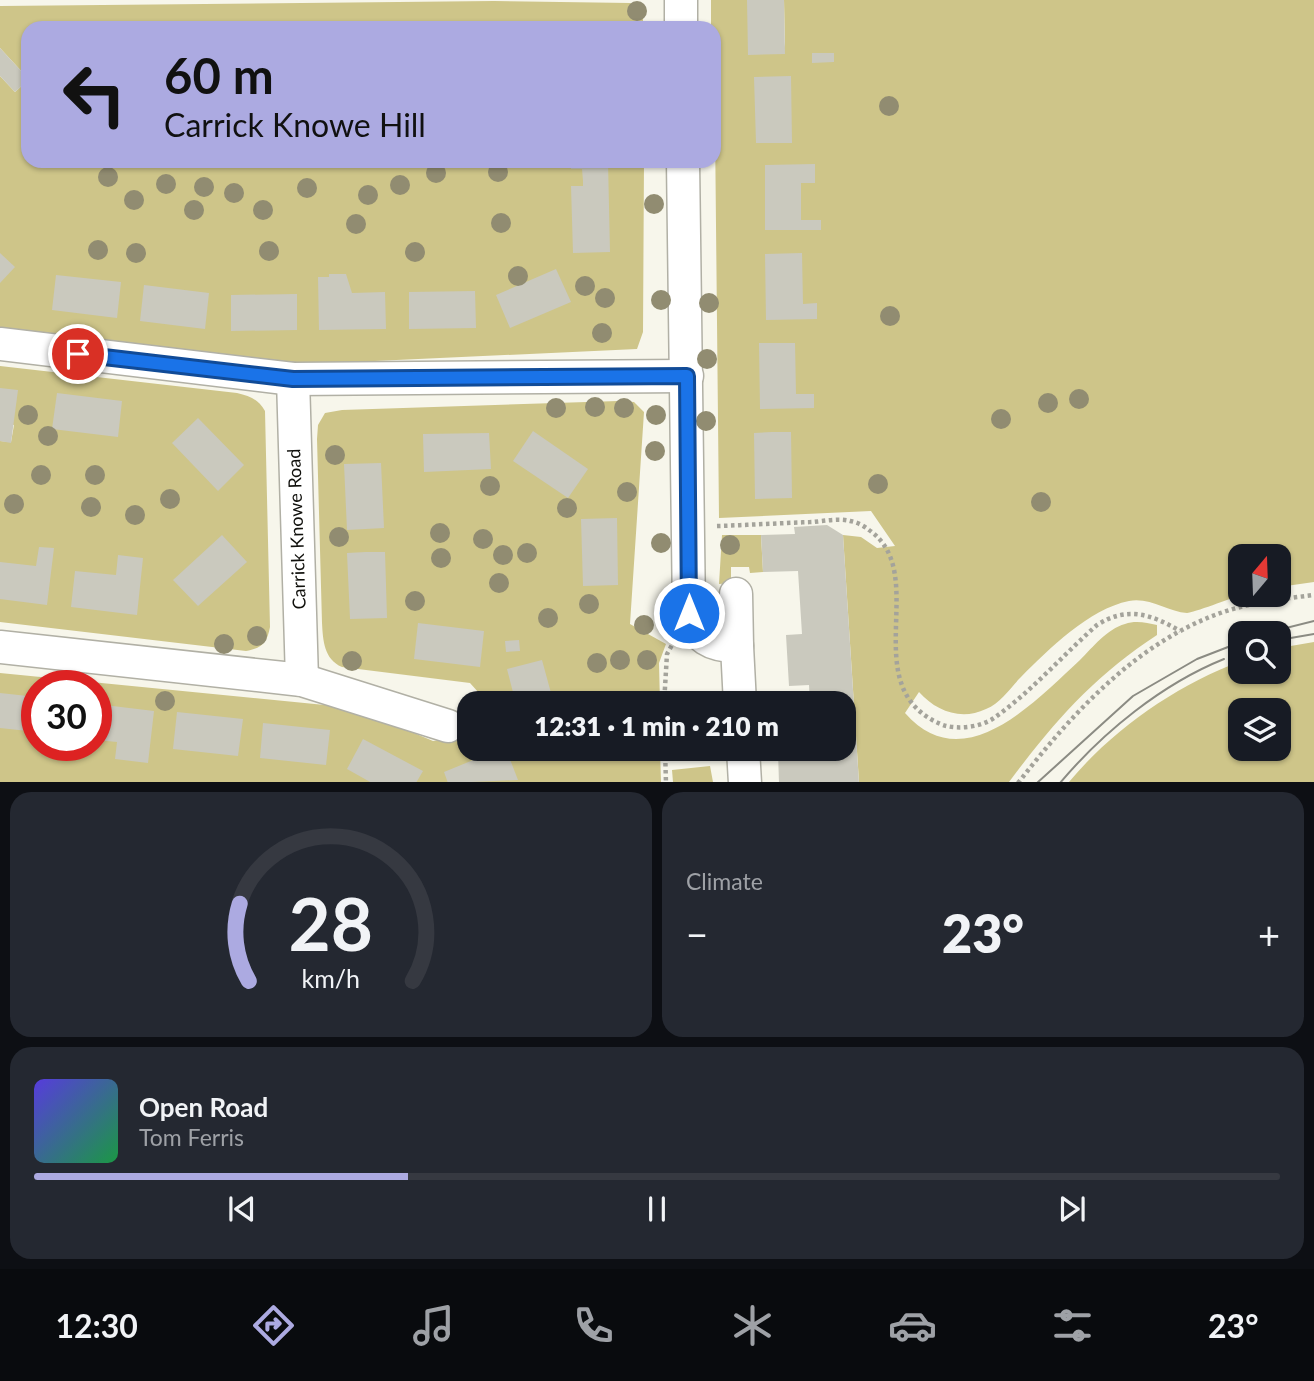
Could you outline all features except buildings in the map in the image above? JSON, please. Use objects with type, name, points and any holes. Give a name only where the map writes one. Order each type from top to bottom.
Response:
[{"type":"street","points":[[681,0],[681,21]]},
{"type":"street","points":[[683,168],[689,613],[695,632],[709,642],[737,646]]},
{"type":"street","points":[[0,344],[293,379],[687,376]]},
{"type":"street","name":"Carrick Knowe Road","points":[[293,379],[302,680]]},
{"type":"street","points":[[736,594],[739,691]]},
{"type":"street","points":[[0,647],[302,680],[448,726]]},
{"type":"street","points":[[744,761],[745,782]]},
{"type":"path","points":[[688,528],[848,520],[870,530],[887,548],[895,573],[895,628],[899,678],[904,693],[930,719],[949,727],[967,728],[992,720],[1097,625],[1112,616],[1143,614],[1180,631]]},
{"type":"path","points":[[1018,782],[1051,739],[1089,698],[1180,631],[1238,608],[1314,595]]},
{"type":"path","points":[[665,691],[667,654],[689,613]]},
{"type":"path","points":[[665,761],[666,782]]},
{"type":"shaded area","points":[[711,0],[775,0],[785,48],[784,0],[1314,0],[1314,582],[1292,585],[1292,544],[1228,544],[1228,600],[1187,613],[1137,600],[1114,605],[1070,632],[1001,699],[977,712],[958,714],[941,709],[919,692],[905,713],[928,732],[951,739],[974,736],[998,727],[1020,712],[1118,626],[1133,622],[1157,625],[1157,635],[1114,667],[1076,701],[1009,782],[859,782],[856,691],[853,691],[843,535],[861,537],[877,548],[895,546],[871,511],[719,518],[715,168],[721,168],[721,21],[711,21]]},
{"type":"shaded area","points":[[494,1],[630,3],[643,11],[643,21],[21,21],[21,71],[0,48],[0,6]]},
{"type":"shaded area","points":[[0,76],[15,92],[21,87],[21,168],[644,168],[643,332],[637,349],[310,364],[0,328]]},
{"type":"shaded area","points":[[0,366],[237,393],[260,404],[265,411],[270,627],[263,644],[246,651],[0,622],[0,441],[11,442],[14,425],[0,423]]},
{"type":"shaded area","points":[[634,402],[644,412],[630,624],[666,644],[659,663],[660,691],[477,691],[470,683],[342,667],[336,664],[328,654],[322,630],[317,439],[318,425],[325,413],[342,410]]},
{"type":"shaded area","points":[[722,535],[761,535],[763,572],[750,573],[749,567],[731,567],[731,583],[719,584]]},
{"type":"shaded area","points":[[1314,642],[1314,782],[1069,782],[1105,744],[1126,727],[1170,696],[1228,666],[1228,684],[1291,684],[1291,646]]},
{"type":"shaded area","points":[[0,673],[21,675],[21,761],[112,761],[112,684],[355,708],[433,741],[457,738],[457,761],[660,761],[661,782],[0,782]]},
{"type":"shaded area","points":[[710,766],[713,782],[673,782],[672,770]]},
{"type":"tram line","points":[[1291,627],[1314,621]]},
{"type":"tram line","points":[[1291,638],[1314,634]]},
{"type":"tram line","points":[[1038,782],[1133,696],[1197,659],[1228,647]]},
{"type":"tram line","points":[[1061,782],[1095,746],[1135,711],[1178,682],[1224,659]]},
{"type":"route","points":[[78,354],[293,379],[687,376],[689,613]]}]
